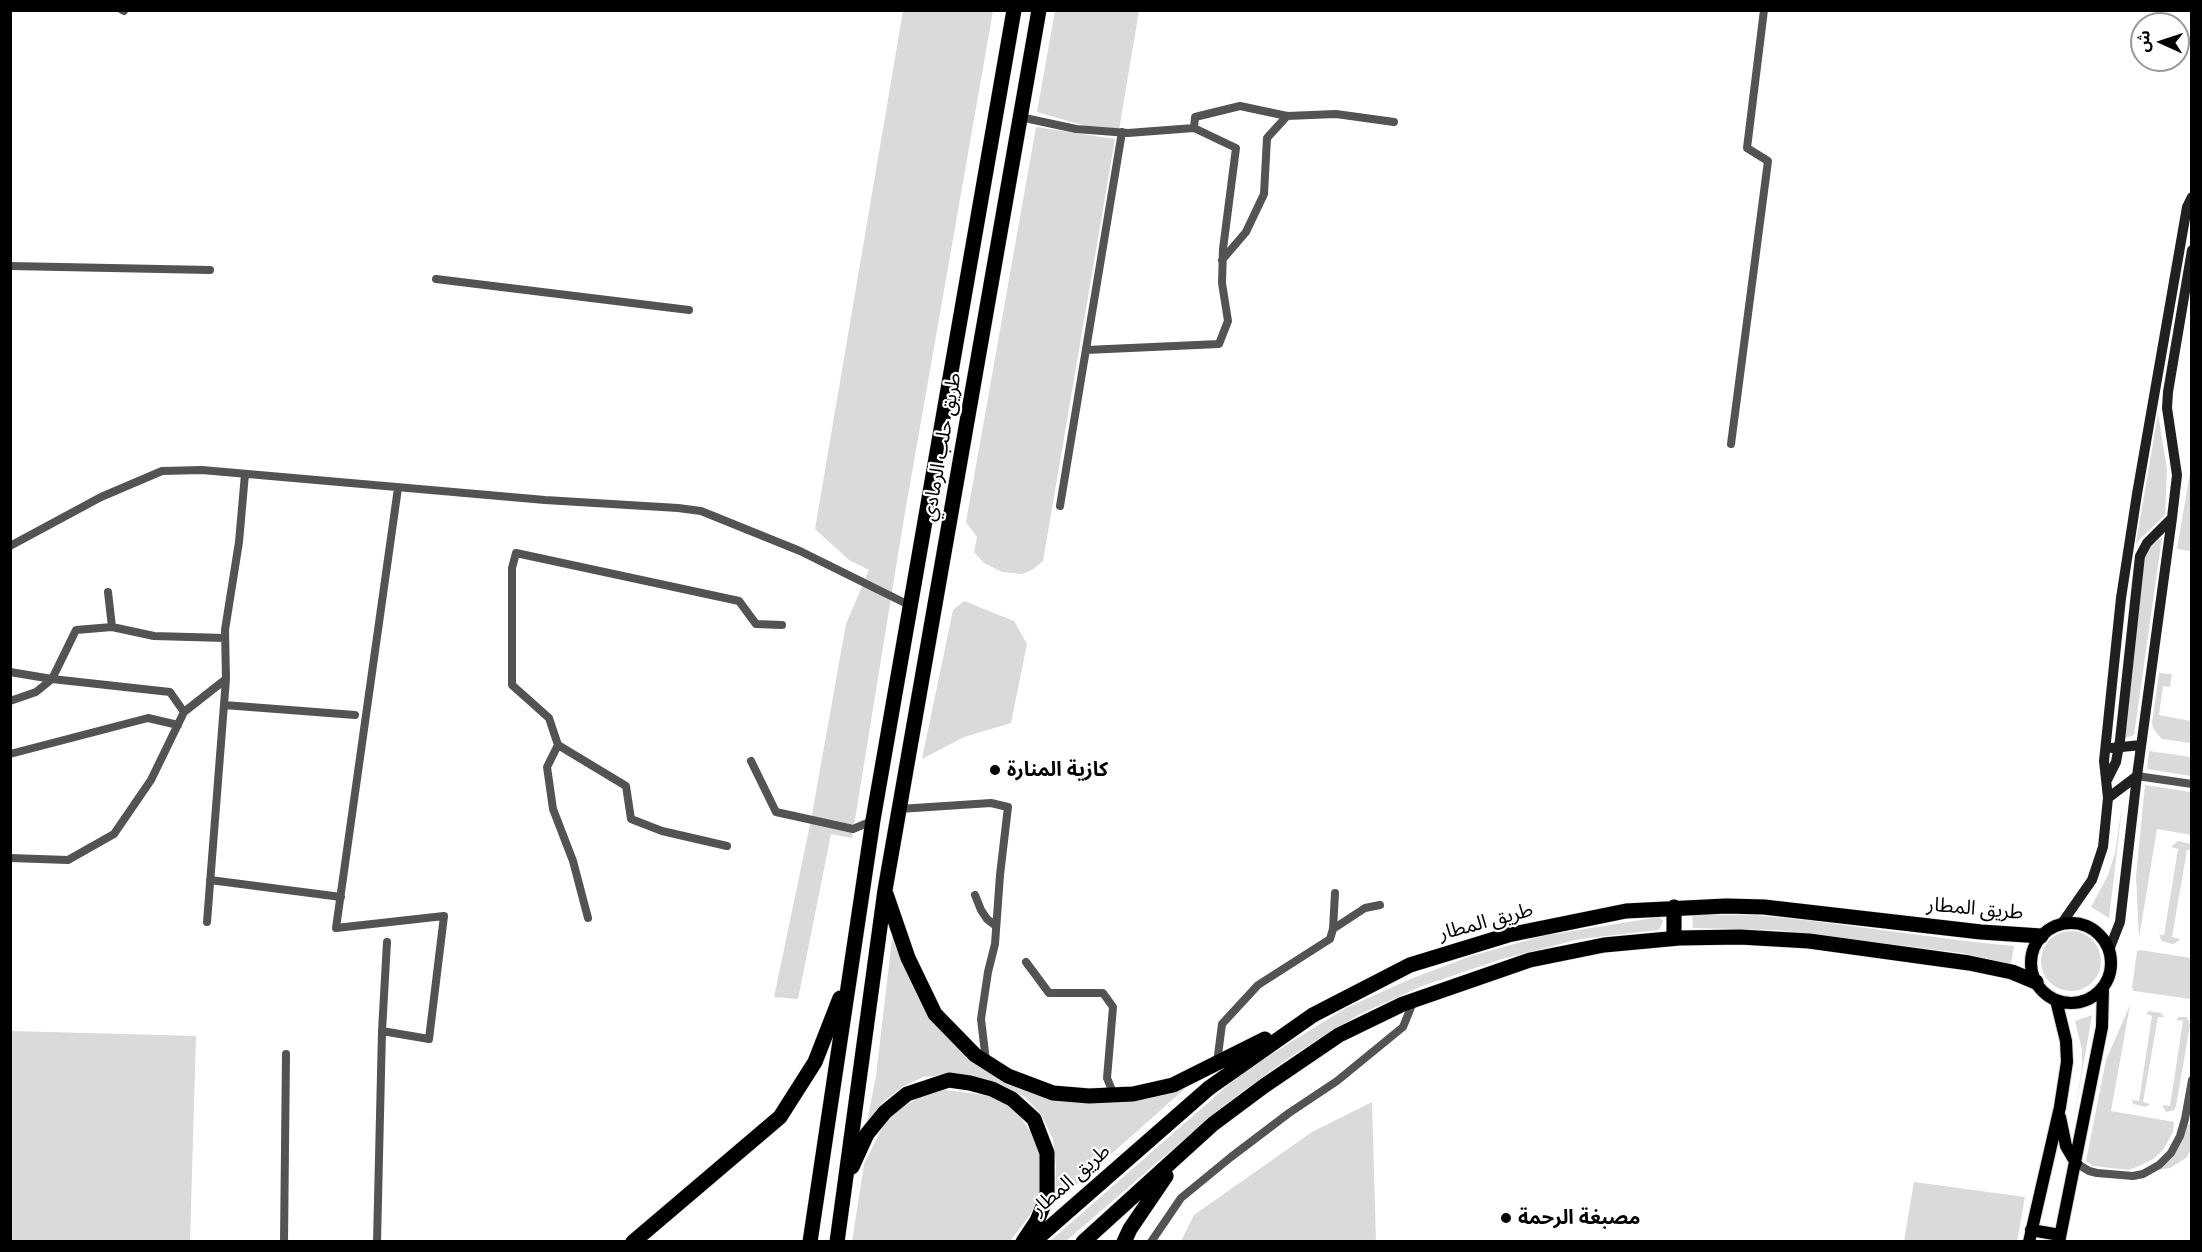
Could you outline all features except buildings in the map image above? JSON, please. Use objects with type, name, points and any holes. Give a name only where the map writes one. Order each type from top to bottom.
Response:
[{"type":"highway","name":"طريق حلب الرمادي","points":[[868,851],[1014,10]]},
{"type":"highway","name":"طريق حلب الرمادي","points":[[837,1242],[885,890],[1039,10]]},
{"type":"highway","points":[[633,1242],[780,1117],[815,1062],[846,983],[868,851]]},
{"type":"highway","points":[[810,1242],[868,851]]},
{"type":"highway","points":[[885,890],[908,958],[935,1014],[975,1055],[1008,1076],[1053,1093],[1089,1096],[1133,1094],[1173,1085],[1313,1014]]},
{"type":"highway","points":[[1674,907],[1674,938]]},
{"type":"highway","name":"طريق المطار","points":[[1033,1242],[1209,1088],[1313,1014],[1410,965],[1508,935],[1626,911],[1674,907],[1764,907],[1981,932],[2041,936]]},
{"type":"highway","points":[[1083,1242],[1213,1124],[1339,1035],[1414,1000],[1530,960],[1604,945],[1674,938],[1740,937],[1854,946],[1969,963],[2012,972],[2036,982]]},
{"type":"highway","points":[[846,1180],[867,1134],[885,1112],[907,1094],[949,1080],[992,1089],[1012,1099],[1034,1119],[1047,1153],[1047,1197],[1037,1221],[1023,1242]]},
{"type":"highway","points":[[1124,1242],[1130,1229],[1180,1155]]},
{"type":"main road","points":[[2109,950],[2120,922],[2177,475],[2167,400],[2187,207],[2192,197]]},
{"type":"main road","points":[[2062,923],[2092,880],[2103,847],[2108,798],[2104,761],[2122,588],[2176,307],[2192,250]]},
{"type":"main road","points":[[2107,780],[2116,762],[2119,746],[2140,556],[2147,543],[2172,518]]},
{"type":"main road","points":[[2105,749],[2142,745]]},
{"type":"main road","points":[[2108,798],[2137,776]]},
{"type":"main road","points":[[2056,1000],[2067,1062],[2060,1107],[2030,1236],[2060,1238],[2102,1028],[2103,987],[2110,970],[2109,950],[2104,939],[2096,931],[2074,922],[2062,923],[2041,936],[2034,946],[2031,958],[2032,971],[2036,982],[2047,995],[2066,1003],[2087,1000],[2103,987]]},
{"type":"main road","points":[[2060,1107],[2063,1137],[2076,1163]]},
{"type":"street","points":[[1731,444],[1768,161],[1748,148],[1764,10]]},
{"type":"street","points":[[1194,128],[1195,117],[1240,106],[1287,116],[1336,114],[1394,122]]},
{"type":"street","points":[[1222,260],[1246,232],[1264,194],[1267,138],[1287,116]]},
{"type":"street","points":[[1020,117],[1076,129],[1122,132],[1194,128],[1236,148],[1222,260],[1222,283],[1228,321],[1220,344],[1086,350]]},
{"type":"street","points":[[1060,506],[1122,132]]},
{"type":"street","points":[[10,266],[210,270]]},
{"type":"street","points":[[436,279],[689,310]]},
{"type":"street","points":[[10,546],[101,497],[162,471],[201,470],[701,511],[800,551],[908,611]]},
{"type":"street","points":[[207,922],[226,679],[225,638],[239,542],[245,474]]},
{"type":"street","points":[[382,1031],[429,1039],[444,916],[336,928],[399,488]]},
{"type":"street","points":[[728,846],[662,831],[632,819],[626,786],[558,745],[549,718],[512,685],[512,568],[516,553],[739,601],[756,624],[782,626]]},
{"type":"street","points":[[108,592],[112,627]]},
{"type":"street","points":[[10,701],[36,692],[52,679],[76,630],[112,627],[154,636],[225,638]]},
{"type":"street","points":[[10,672],[170,692],[184,712]]},
{"type":"street","points":[[10,858],[68,861],[114,834],[151,780],[184,712],[226,679]]},
{"type":"street","points":[[224,705],[355,715]]},
{"type":"street","points":[[10,754],[148,718],[178,725]]},
{"type":"street","points":[[558,745],[547,767],[553,810],[573,861],[588,918]]},
{"type":"street","points":[[751,761],[776,812],[853,829],[873,820]]},
{"type":"street","points":[[2137,776],[2192,783]]},
{"type":"street","points":[[899,809],[991,803],[1008,807],[995,944],[981,1019],[986,1062]]},
{"type":"street","points":[[210,880],[341,897]]},
{"type":"street","points":[[1217,1063],[1222,1024],[1258,985],[1330,939],[1333,929],[1335,893]]},
{"type":"street","points":[[975,895],[987,920],[996,926]]},
{"type":"street","points":[[1333,929],[1365,908],[1380,905]]},
{"type":"street","points":[[377,1242],[382,1031],[387,942]]},
{"type":"street","points":[[1026,962],[1049,993],[1064,991],[1104,993],[1113,1007],[1107,1078],[1114,1095]]},
{"type":"street","points":[[1151,1241],[1182,1198],[1280,1119],[1337,1081],[1403,1027],[1414,1000]]},
{"type":"street","points":[[284,1242],[286,1054]]},
{"type":"street","points":[[2076,1163],[2097,1173],[2133,1176],[2143,1174],[2158,1165],[2171,1152],[2180,1136],[2192,1080]]},
{"type":"shaded area","points":[[903,11],[993,11],[903,524],[852,838],[831,834],[798,999],[774,997],[811,820],[846,624],[869,570],[849,560],[815,529]]},
{"type":"shaded area","points":[[1055,11],[1139,11],[1119,130],[1093,128],[1037,112]]},
{"type":"shaded area","points":[[1036,127],[1115,139],[1043,561],[1032,570],[1022,574],[1002,572],[984,563],[974,552],[977,537],[966,522]]},
{"type":"shaded area","points":[[2158,414],[2167,469],[2165,515],[2136,543]]},
{"type":"shaded area","points":[[2192,468],[2191,551],[2177,549]]},
{"type":"shaded area","points":[[2162,537],[2134,735],[2125,738],[2145,556],[2150,547]]},
{"type":"shaded area","points":[[964,601],[1014,621],[1027,644],[1011,723],[964,737],[922,759],[953,610]]},
{"type":"shaded area","points":[[2159,673],[2172,674],[2170,687],[2163,686],[2159,715],[2191,721],[2191,743],[2162,739],[2154,730],[2152,723]]},
{"type":"shaded area","points":[[2149,751],[2191,757],[2191,776],[2147,769]]},
{"type":"shaded area","points":[[2145,785],[2191,792],[2192,835],[2157,829],[2139,938],[2136,876]]},
{"type":"shaded area","points":[[2123,800],[2109,918],[2091,907],[2108,875],[2115,853]]},
{"type":"shaded area","points":[[2178,841],[2191,844],[2191,850],[2187,850],[2172,937],[2180,939],[2172,944],[2162,941],[2159,935],[2164,935],[2178,849],[2171,847]]},
{"type":"shaded area","points":[[1692,915],[1755,915],[2014,946],[2011,964],[1962,953],[1777,930],[1693,928]]},
{"type":"shaded area","points":[[1659,917],[1663,921],[1659,930],[1580,939],[1502,959],[1422,986],[1358,1015],[1293,1055],[1224,1105],[1066,1241],[1049,1242],[1243,1072],[1346,1008],[1413,978],[1471,956],[1543,936]]},
{"type":"shaded area","points":[[893,930],[942,1032],[1043,1095],[1189,1085],[1055,1204],[1056,1165],[1053,1139],[1041,1114],[1025,1097],[1008,1088],[987,1079],[954,1074],[923,1077],[902,1087],[883,1102],[867,1122],[876,1076]]},
{"type":"shaded area","points":[[2071,931],[2088,936],[2096,944],[2101,961],[2096,978],[2088,986],[2071,991],[2054,986],[2046,978],[2041,961],[2046,944],[2054,936]]},
{"type":"shaded area","points":[[2137,951],[2191,958],[2191,999],[2134,991],[2132,988]]},
{"type":"shaded area","points":[[2130,1005],[2111,1111],[2174,1122],[2173,1132],[2163,1150],[2153,1159],[2139,1166],[2129,1170],[2093,1166],[2086,1161],[2106,1060]]},
{"type":"shaded area","points":[[2149,1011],[2161,1013],[2164,1017],[2158,1017],[2143,1102],[2150,1104],[2146,1107],[2133,1104],[2132,1100],[2139,1101],[2152,1016],[2146,1014]]},
{"type":"shaded area","points":[[2092,1015],[2072,1130],[2082,1068],[2082,1050],[2075,1021]]},
{"type":"shaded area","points":[[2179,1017],[2187,1017],[2190,1025],[2176,1106],[2174,1110],[2166,1112],[2162,1105],[2170,1106],[2183,1021],[2176,1020]]},
{"type":"shaded area","points":[[11,1031],[196,1036],[190,1241],[11,1241]]},
{"type":"shaded area","points":[[944,1090],[987,1095],[1007,1104],[1021,1118],[1034,1137],[1041,1160],[1041,1181],[1037,1203],[1010,1241],[852,1242],[864,1164],[880,1132],[891,1116],[906,1105],[924,1095]]},
{"type":"shaded area","points":[[1372,1102],[1376,1241],[1181,1241],[1194,1215],[1312,1132]]},
{"type":"shaded area","points":[[2186,1124],[2191,1125],[2191,1150],[2186,1158],[2170,1168],[2158,1170],[2171,1159],[2181,1143]]},
{"type":"shaded area","points":[[1914,1182],[2025,1197],[2017,1241],[1904,1241]]},
{"type":"place","name":"كازية المنارة","points":[[995,770]]},
{"type":"place","name":"مصبغة الرحمة","points":[[1506,1218]]}]
